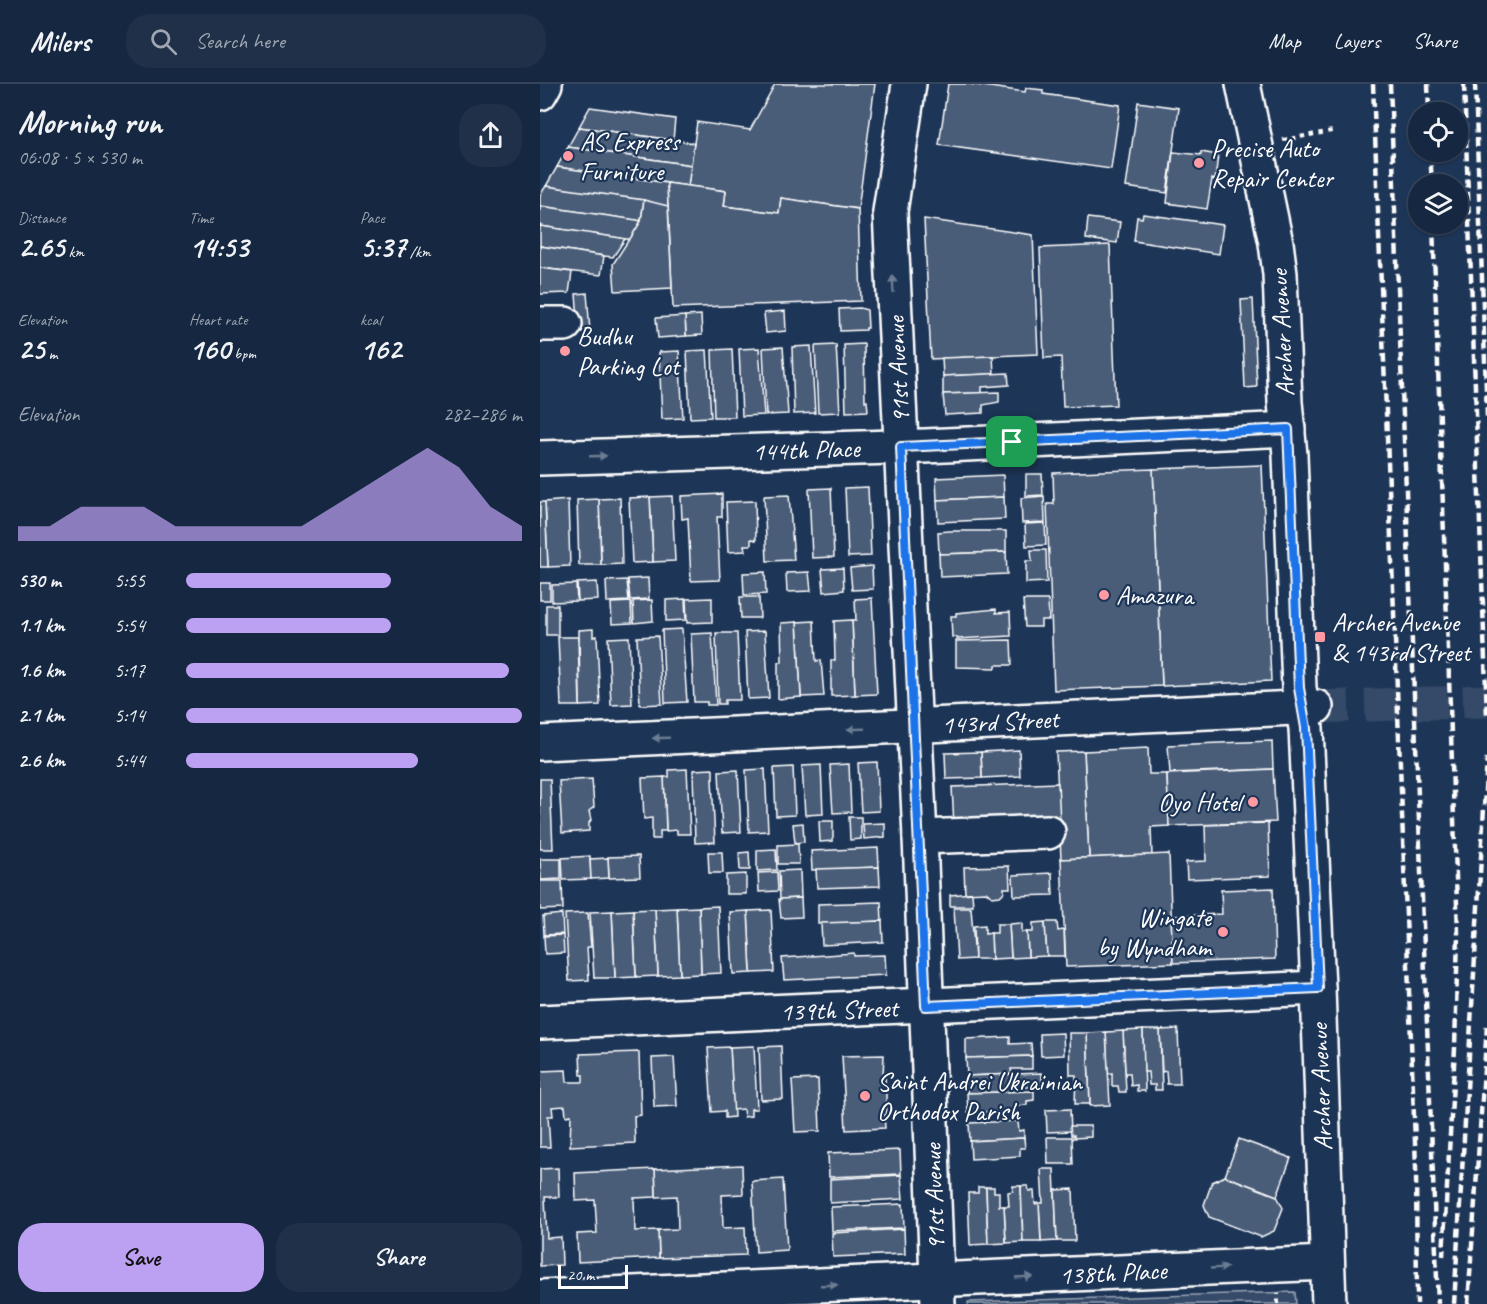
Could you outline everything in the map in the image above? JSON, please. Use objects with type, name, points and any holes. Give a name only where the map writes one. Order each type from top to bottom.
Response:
[{"type":"street","points":[[540,93],[545,84]]},
{"type":"street","name":"91st Avenue","points":[[909,84],[890,212],[920,837],[938,1292]]},
{"type":"street","name":"Archer Avenue","points":[[1242,84],[1279,258],[1299,688],[1309,707],[1306,728],[1329,1304]]},
{"type":"street","name":"144th Place","points":[[540,458],[901,447],[1288,429]]},
{"type":"street","name":"143rd Street","points":[[540,743],[1309,707]]},
{"type":"street","points":[[920,837],[1048,832]]},
{"type":"street","name":"139th Street","points":[[540,1022],[1318,988]]},
{"type":"street","name":"138th Place","points":[[540,1298],[938,1292],[1327,1263]]},
{"type":"path","points":[[1280,141],[1332,131]]},
{"type":"shaded area","points":[[1295,1292],[1296,1304],[968,1304],[968,1302]]},
{"type":"building","points":[[775,84],[875,84],[858,209],[781,198],[779,213],[724,206],[726,191],[688,186],[697,122],[750,130]]},
{"type":"building","points":[[948,84],[969,84],[1025,92],[1026,88],[1043,90],[1043,94],[1120,105],[1111,169],[939,145]]},
{"type":"building","points":[[1138,102],[1179,108],[1167,193],[1126,187]]},
{"type":"building","points":[[590,107],[675,119],[673,140],[579,127]]},
{"type":"building","points":[[579,127],[694,143],[691,165],[568,147]]},
{"type":"building","points":[[568,147],[691,165],[688,186],[557,167]]},
{"type":"building","points":[[1173,152],[1201,155],[1201,152],[1218,155],[1215,180],[1212,179],[1207,209],[1167,203]]},
{"type":"building","points":[[557,167],[667,183],[668,206],[546,186]]},
{"type":"building","points":[[667,183],[726,191],[724,206],[779,213],[781,198],[858,209],[861,301],[673,308]]},
{"type":"building","points":[[546,186],[644,200],[641,221],[540,206],[540,195]]},
{"type":"building","points":[[644,200],[668,206],[672,288],[615,291],[613,264],[641,221]]},
{"type":"building","points":[[540,206],[641,221],[630,239],[625,239],[540,226]]},
{"type":"building","points":[[1143,214],[1223,225],[1219,254],[1134,241],[1137,217],[1142,218]]},
{"type":"building","points":[[1088,218],[1120,222],[1117,243],[1086,239]]},
{"type":"building","points":[[924,219],[1033,235],[1038,354],[931,359]]},
{"type":"building","points":[[540,226],[625,239],[613,257],[604,256],[540,246]]},
{"type":"building","points":[[1110,245],[1116,405],[1063,407],[1061,357],[1044,358],[1040,248]]},
{"type":"building","points":[[540,246],[604,256],[601,275],[540,268]]},
{"type":"building","points":[[540,268],[572,272],[569,293],[540,294]]},
{"type":"building","points":[[587,293],[590,331],[579,332],[576,294]]},
{"type":"building","points":[[1253,299],[1257,387],[1245,388],[1241,300]]},
{"type":"building","points":[[839,309],[867,310],[868,328],[840,331]]},
{"type":"building","points":[[785,311],[786,331],[766,333],[764,313]]},
{"type":"building","points":[[701,315],[702,335],[686,336],[685,316]]},
{"type":"building","points":[[685,316],[686,336],[658,338],[656,318]]},
{"type":"building","points":[[864,344],[865,401],[867,401],[868,411],[846,412],[844,345]]},
{"type":"building","points":[[836,345],[840,412],[818,413],[815,346]]},
{"type":"building","points":[[811,346],[815,413],[794,414],[792,347]]},
{"type":"building","points":[[783,347],[788,414],[766,415],[763,348]]},
{"type":"building","points":[[759,348],[764,415],[742,416],[739,349]]},
{"type":"building","points":[[732,349],[735,417],[714,417],[712,350]]},
{"type":"building","points":[[707,350],[711,417],[690,418],[687,351]]},
{"type":"building","points":[[679,351],[683,418],[662,419],[659,352]]},
{"type":"building","points":[[993,356],[994,374],[943,376],[942,358]]},
{"type":"building","points":[[1008,373],[1009,385],[982,387],[982,393],[943,394],[943,376]]},
{"type":"building","points":[[999,392],[999,402],[983,405],[983,413],[945,415],[943,394]]},
{"type":"building","points":[[1262,465],[1271,681],[1162,686],[1153,469]]},
{"type":"building","name":"Amazura","points":[[1153,469],[1162,686],[1054,690],[1047,504],[1054,504],[1053,473]]},
{"type":"building","points":[[1026,474],[1042,474],[1043,495],[1026,496]]},
{"type":"building","points":[[1003,475],[1004,497],[937,500],[936,478]]},
{"type":"building","points":[[868,487],[871,556],[848,557],[845,488]]},
{"type":"building","points":[[831,488],[834,557],[812,558],[809,489]]},
{"type":"building","points":[[722,494],[722,517],[717,517],[720,580],[691,581],[688,518],[682,519],[681,496]]},
{"type":"building","points":[[789,495],[794,560],[767,561],[764,496]]},
{"type":"building","points":[[672,496],[675,561],[653,562],[650,497]]},
{"type":"building","points":[[1044,496],[1045,522],[1022,523],[1021,498]]},
{"type":"building","points":[[650,497],[653,562],[632,563],[629,498]]},
{"type":"building","points":[[1004,497],[1005,519],[938,522],[937,500]]},
{"type":"building","points":[[620,498],[622,564],[601,565],[599,499]]},
{"type":"building","points":[[599,499],[601,565],[579,565],[577,500]]},
{"type":"building","points":[[568,500],[570,566],[548,567],[545,502]]},
{"type":"building","points":[[755,501],[756,540],[751,539],[751,545],[744,545],[745,551],[728,552],[726,502]]},
{"type":"building","points":[[540,502],[545,502],[548,567],[540,567]]},
{"type":"building","points":[[1045,523],[1046,545],[1026,546],[1025,524]]},
{"type":"building","points":[[1006,531],[1006,552],[939,554],[938,532]]},
{"type":"building","points":[[1031,550],[1046,550],[1047,582],[1026,583],[1026,561],[1032,561]]},
{"type":"building","points":[[1006,552],[1007,574],[940,577],[939,554]]},
{"type":"building","points":[[872,566],[873,589],[852,590],[850,568]]},
{"type":"building","points":[[843,568],[844,590],[824,592],[822,569]]},
{"type":"building","points":[[765,572],[766,594],[744,595],[743,573]]},
{"type":"building","points":[[809,572],[811,591],[787,592],[786,573]]},
{"type":"building","points":[[648,578],[649,599],[630,600],[628,579]]},
{"type":"building","points":[[627,580],[629,601],[607,602],[606,581]]},
{"type":"building","points":[[597,582],[598,600],[578,601],[577,583]]},
{"type":"building","points":[[540,583],[550,583],[550,600],[540,600]]},
{"type":"building","points":[[576,584],[577,601],[552,602],[552,585]]},
{"type":"building","points":[[740,597],[759,597],[760,618],[741,618]]},
{"type":"building","points":[[712,598],[712,622],[687,623],[686,599]]},
{"type":"building","points":[[872,598],[877,694],[855,695],[852,620],[856,620],[855,599]]},
{"type":"building","points":[[685,599],[686,620],[666,621],[666,600]]},
{"type":"building","points":[[652,600],[653,621],[634,623],[633,601]]},
{"type":"building","points":[[1023,600],[1048,600],[1049,620],[1041,620],[1041,627],[1025,627]]},
{"type":"building","points":[[631,602],[632,623],[612,624],[611,603]]},
{"type":"building","points":[[546,605],[558,605],[558,635],[546,635]]},
{"type":"building","points":[[996,609],[996,613],[1010,612],[1011,636],[957,639],[957,637],[952,637],[951,616],[956,616],[956,613]]},
{"type":"building","points":[[852,620],[855,695],[831,696],[831,660],[835,660],[834,621]]},
{"type":"building","points":[[814,621],[816,661],[821,660],[824,696],[801,697],[797,622]]},
{"type":"building","points":[[797,622],[801,697],[778,699],[778,662],[782,662],[781,623]]},
{"type":"building","points":[[593,629],[593,637],[597,636],[600,705],[580,706],[579,630]]},
{"type":"building","points":[[682,629],[687,702],[665,703],[662,630]]},
{"type":"building","points":[[765,631],[769,698],[748,699],[745,632]]},
{"type":"building","points":[[712,633],[716,705],[707,705],[707,702],[694,702],[691,634]]},
{"type":"building","points":[[716,633],[737,633],[740,700],[725,700],[725,704],[718,704]]},
{"type":"building","points":[[658,636],[662,704],[640,705],[637,637]]},
{"type":"building","points":[[558,637],[578,637],[580,706],[561,706]]},
{"type":"building","points":[[629,637],[632,704],[611,705],[608,638]]},
{"type":"building","points":[[1011,640],[1012,665],[996,665],[996,668],[956,667],[956,641]]},
{"type":"building","points":[[1272,741],[1273,769],[1170,773],[1168,745]]},
{"type":"building","points":[[1148,748],[1149,774],[1167,774],[1169,826],[1151,827],[1152,855],[1089,858],[1084,751]]},
{"type":"building","points":[[1019,750],[1020,776],[982,778],[981,752]]},
{"type":"building","points":[[1084,751],[1089,858],[1061,859],[1056,752]]},
{"type":"building","points":[[981,752],[982,778],[946,779],[945,753]]},
{"type":"building","points":[[877,762],[879,811],[861,812],[858,763]]},
{"type":"building","points":[[849,764],[851,812],[833,813],[830,765]]},
{"type":"building","points":[[821,765],[823,814],[805,815],[802,766]]},
{"type":"building","points":[[793,767],[795,815],[776,816],[774,768]]},
{"type":"building","points":[[687,769],[690,834],[677,834],[677,830],[666,831],[664,777],[669,777],[669,770]]},
{"type":"building","points":[[713,769],[715,842],[695,843],[693,770]]},
{"type":"building","points":[[765,769],[768,831],[749,832],[746,770]]},
{"type":"building","points":[[1273,769],[1276,822],[1169,826],[1167,774]]},
{"type":"building","points":[[738,770],[741,832],[722,833],[719,771]]},
{"type":"building","points":[[664,777],[666,831],[660,831],[660,839],[652,839],[652,818],[644,819],[642,778]]},
{"type":"building","points":[[540,779],[550,779],[553,849],[540,849]]},
{"type":"building","points":[[592,779],[594,807],[589,811],[591,820],[589,831],[562,833],[559,781]]},
{"type":"building","points":[[1058,783],[1060,822],[954,826],[952,787]]},
{"type":"building","points":[[849,817],[861,817],[861,839],[850,840]]},
{"type":"building","points":[[819,821],[833,821],[833,841],[820,842]]},
{"type":"building","points":[[803,823],[804,842],[795,843],[793,824]]},
{"type":"building","points":[[885,823],[885,837],[864,839],[863,824]]},
{"type":"building","points":[[1268,823],[1270,876],[1187,879],[1186,862],[1206,861],[1205,825]]},
{"type":"building","points":[[798,844],[799,864],[778,864],[778,845]]},
{"type":"building","points":[[878,848],[879,867],[812,870],[811,851]]},
{"type":"building","points":[[776,849],[777,870],[757,871],[757,850]]},
{"type":"building","points":[[708,852],[722,852],[723,873],[709,873]]},
{"type":"building","points":[[749,852],[750,870],[740,870],[739,853]]},
{"type":"building","points":[[1169,854],[1173,963],[1066,967],[1061,859]]},
{"type":"building","points":[[590,856],[591,879],[563,880],[562,858]]},
{"type":"building","points":[[639,856],[640,877],[609,878],[608,857]]},
{"type":"building","points":[[608,858],[609,878],[591,879],[590,859]]},
{"type":"building","points":[[540,859],[561,859],[561,879],[541,880]]},
{"type":"building","points":[[1009,866],[1010,888],[1004,888],[1000,896],[992,897],[986,892],[965,893],[964,867]]},
{"type":"building","points":[[879,867],[880,886],[817,888],[816,869]]},
{"type":"building","points":[[800,870],[801,898],[780,899],[779,871]]},
{"type":"building","points":[[777,872],[778,891],[759,892],[758,873]]},
{"type":"building","points":[[1052,873],[1053,895],[1014,896],[1013,875]]},
{"type":"building","points":[[746,874],[746,894],[726,894],[726,875]]},
{"type":"building","points":[[540,881],[562,881],[563,909],[540,910]]},
{"type":"building","name":"Wingate by Wyndham","points":[[1273,888],[1275,959],[1173,963],[1171,916],[1222,914],[1221,890]]},
{"type":"building","points":[[972,893],[973,906],[950,906],[950,895]]},
{"type":"building","points":[[801,898],[802,917],[781,918],[779,899]]},
{"type":"building","points":[[881,902],[882,921],[818,924],[818,904]]},
{"type":"building","points":[[718,906],[721,973],[701,974],[699,907]]},
{"type":"building","points":[[699,907],[701,974],[680,975],[677,908]]},
{"type":"building","points":[[677,908],[680,975],[658,976],[655,909]]},
{"type":"building","points":[[954,908],[971,908],[975,959],[957,960]]},
{"type":"building","points":[[655,909],[658,976],[636,977],[633,910]]},
{"type":"building","points":[[633,910],[636,977],[615,978],[612,911]]},
{"type":"building","points":[[771,910],[774,972],[751,973],[748,911]]},
{"type":"building","points":[[612,911],[615,978],[594,978],[590,912]]},
{"type":"building","points":[[748,911],[751,973],[733,974],[730,912]]},
{"type":"building","points":[[588,913],[591,947],[587,947],[589,980],[569,981],[565,914]]},
{"type":"building","points":[[562,914],[563,934],[544,935],[543,916]]},
{"type":"building","points":[[882,921],[883,942],[822,945],[821,923]]},
{"type":"building","points":[[1045,922],[1047,956],[1028,957],[1027,932],[1033,932],[1033,923]]},
{"type":"building","points":[[1045,922],[1057,922],[1058,931],[1064,930],[1065,956],[1047,956]]},
{"type":"building","points":[[1022,923],[1022,932],[1027,932],[1028,957],[1011,958],[1009,924]]},
{"type":"building","points":[[997,924],[1009,924],[1011,958],[992,959],[991,933],[997,933]]},
{"type":"building","points":[[985,925],[985,934],[991,933],[992,959],[975,959],[974,926]]},
{"type":"building","points":[[563,935],[564,953],[545,954],[544,936]]},
{"type":"building","points":[[854,953],[854,956],[885,955],[886,975],[784,980],[782,958]]},
{"type":"building","points":[[1178,1029],[1180,1084],[1167,1084],[1166,1071],[1162,1072],[1160,1030]]},
{"type":"building","points":[[1143,1030],[1145,1091],[1137,1091],[1137,1085],[1131,1086],[1130,1073],[1125,1073],[1123,1031]]},
{"type":"building","points":[[1143,1030],[1160,1030],[1162,1090],[1155,1090],[1155,1085],[1149,1085],[1148,1072],[1144,1072]]},
{"type":"building","points":[[1123,1031],[1126,1092],[1119,1092],[1118,1086],[1112,1086],[1112,1073],[1108,1074],[1106,1032]]},
{"type":"building","points":[[1106,1032],[1110,1105],[1090,1106],[1087,1033]]},
{"type":"building","points":[[1063,1033],[1064,1055],[1041,1056],[1040,1034]]},
{"type":"building","points":[[1069,1033],[1087,1033],[1090,1104],[1075,1104],[1076,1075],[1070,1075]]},
{"type":"building","points":[[1010,1037],[1010,1044],[1031,1043],[1032,1056],[966,1058],[966,1039]]},
{"type":"building","points":[[754,1046],[757,1109],[751,1109],[751,1116],[744,1117],[743,1109],[733,1110],[730,1047]]},
{"type":"building","points":[[781,1046],[783,1099],[761,1100],[759,1047]]},
{"type":"building","points":[[730,1047],[734,1117],[725,1118],[725,1111],[712,1112],[708,1048]]},
{"type":"building","points":[[639,1052],[641,1115],[634,1116],[635,1143],[570,1146],[571,1115],[566,1116],[565,1106],[552,1107],[553,1116],[548,1116],[550,1147],[540,1147],[540,1071],[566,1070],[567,1082],[583,1082],[580,1054]]},
{"type":"building","name":"Saint Andrei Ukrainian Orthodox Parish","points":[[884,1055],[883,1076],[885,1076],[887,1115],[884,1115],[885,1128],[846,1130],[842,1056]]},
{"type":"building","points":[[1032,1056],[1032,1069],[1011,1069],[1012,1074],[967,1076],[966,1058]]},
{"type":"building","points":[[674,1057],[677,1106],[654,1107],[652,1058]]},
{"type":"building","points":[[1042,1073],[1042,1086],[1012,1088],[1012,1092],[967,1093],[967,1076]]},
{"type":"building","points":[[818,1079],[820,1131],[795,1132],[792,1080]]},
{"type":"building","points":[[1034,1091],[1034,1100],[1027,1101],[1027,1105],[1013,1106],[1013,1111],[968,1113],[967,1093]]},
{"type":"building","points":[[1070,1109],[1071,1131],[1047,1132],[1046,1110]]},
{"type":"building","points":[[1018,1121],[1019,1131],[1024,1130],[1024,1138],[970,1141],[969,1123]]},
{"type":"building","points":[[1070,1126],[1091,1126],[1091,1137],[1074,1138],[1074,1135],[1071,1135]]},
{"type":"building","points":[[1047,1137],[1072,1137],[1073,1164],[1048,1164]]},
{"type":"building","points":[[1024,1138],[1025,1148],[1020,1148],[1020,1156],[971,1159],[970,1141]]},
{"type":"building","points":[[1239,1139],[1291,1158],[1277,1196],[1225,1176]]},
{"type":"building","points":[[900,1150],[901,1174],[829,1177],[828,1153]]},
{"type":"building","points":[[742,1165],[743,1194],[722,1195],[723,1228],[745,1227],[746,1255],[659,1258],[658,1230],[678,1229],[677,1196],[656,1197],[655,1169]]},
{"type":"building","points":[[558,1168],[559,1197],[545,1197],[547,1238],[561,1237],[562,1265],[540,1266],[540,1169]]},
{"type":"building","points":[[655,1169],[656,1197],[634,1198],[635,1231],[658,1230],[659,1258],[578,1262],[577,1234],[597,1233],[595,1200],[576,1201],[575,1173]]},
{"type":"building","points":[[1041,1169],[1054,1169],[1057,1241],[1041,1242],[1039,1203],[1043,1203]]},
{"type":"building","points":[[901,1175],[903,1199],[830,1203],[830,1179]]},
{"type":"building","points":[[1225,1176],[1277,1196],[1283,1208],[1274,1231],[1261,1237],[1209,1217],[1204,1205],[1212,1182]]},
{"type":"building","points":[[783,1179],[787,1250],[756,1252],[752,1181]]},
{"type":"building","points":[[1013,1186],[1021,1186],[1023,1242],[1006,1243],[1004,1206],[1009,1206],[1008,1192],[1013,1191]]},
{"type":"building","points":[[1021,1186],[1028,1186],[1029,1191],[1034,1191],[1035,1204],[1039,1203],[1041,1242],[1023,1242]]},
{"type":"building","points":[[978,1187],[986,1187],[988,1244],[970,1245],[968,1193],[978,1193]]},
{"type":"building","points":[[986,1187],[994,1187],[994,1192],[999,1192],[999,1206],[1004,1206],[1006,1243],[988,1244]]},
{"type":"building","points":[[1073,1189],[1075,1241],[1057,1241],[1055,1190]]},
{"type":"building","points":[[903,1204],[904,1228],[832,1231],[831,1207]]},
{"type":"building","points":[[904,1229],[905,1254],[833,1257],[832,1233]]},
{"type":"tunnel","points":[[1316,707],[1487,701]]},
{"type":"railway","points":[[1373,84],[1416,1167],[1417,1304]]},
{"type":"railway","points":[[1390,84],[1438,1304]]},
{"type":"railway","points":[[1428,84],[1429,102]]},
{"type":"railway","points":[[1464,84],[1487,716]]},
{"type":"railway","points":[[1475,84],[1487,417]]},
{"type":"railway","points":[[1431,162],[1431,174]]},
{"type":"railway","points":[[1433,234],[1458,933],[1455,1048],[1443,1256]]},
{"type":"railway","points":[[1454,1304],[1487,758]]},
{"type":"railway","points":[[1468,1304],[1487,1026]]},
{"type":"place","name":"AS Express Furniture","points":[[568,156]]},
{"type":"place","name":"Precise Auto Repair Center","points":[[1199,163]]},
{"type":"place","name":"Budhu Parking Lot","points":[[565,351]]},
{"type":"place","name":"Amazura","points":[[1104,595]]},
{"type":"place","name":"Archer Avenue & 143rd Street","points":[[1320,637]]},
{"type":"place","name":"Oyo Hotel","points":[[1253,802]]},
{"type":"place","name":"Wingate by Wyndham","points":[[1223,932]]},
{"type":"place","name":"Saint Andrei Ukrainian Orthodox Parish","points":[[865,1096]]},
{"type":"route","points":[[1288,429],[1299,688],[1306,728],[1318,988],[926,1006],[901,447],[1012,442],[1288,429]]}]
